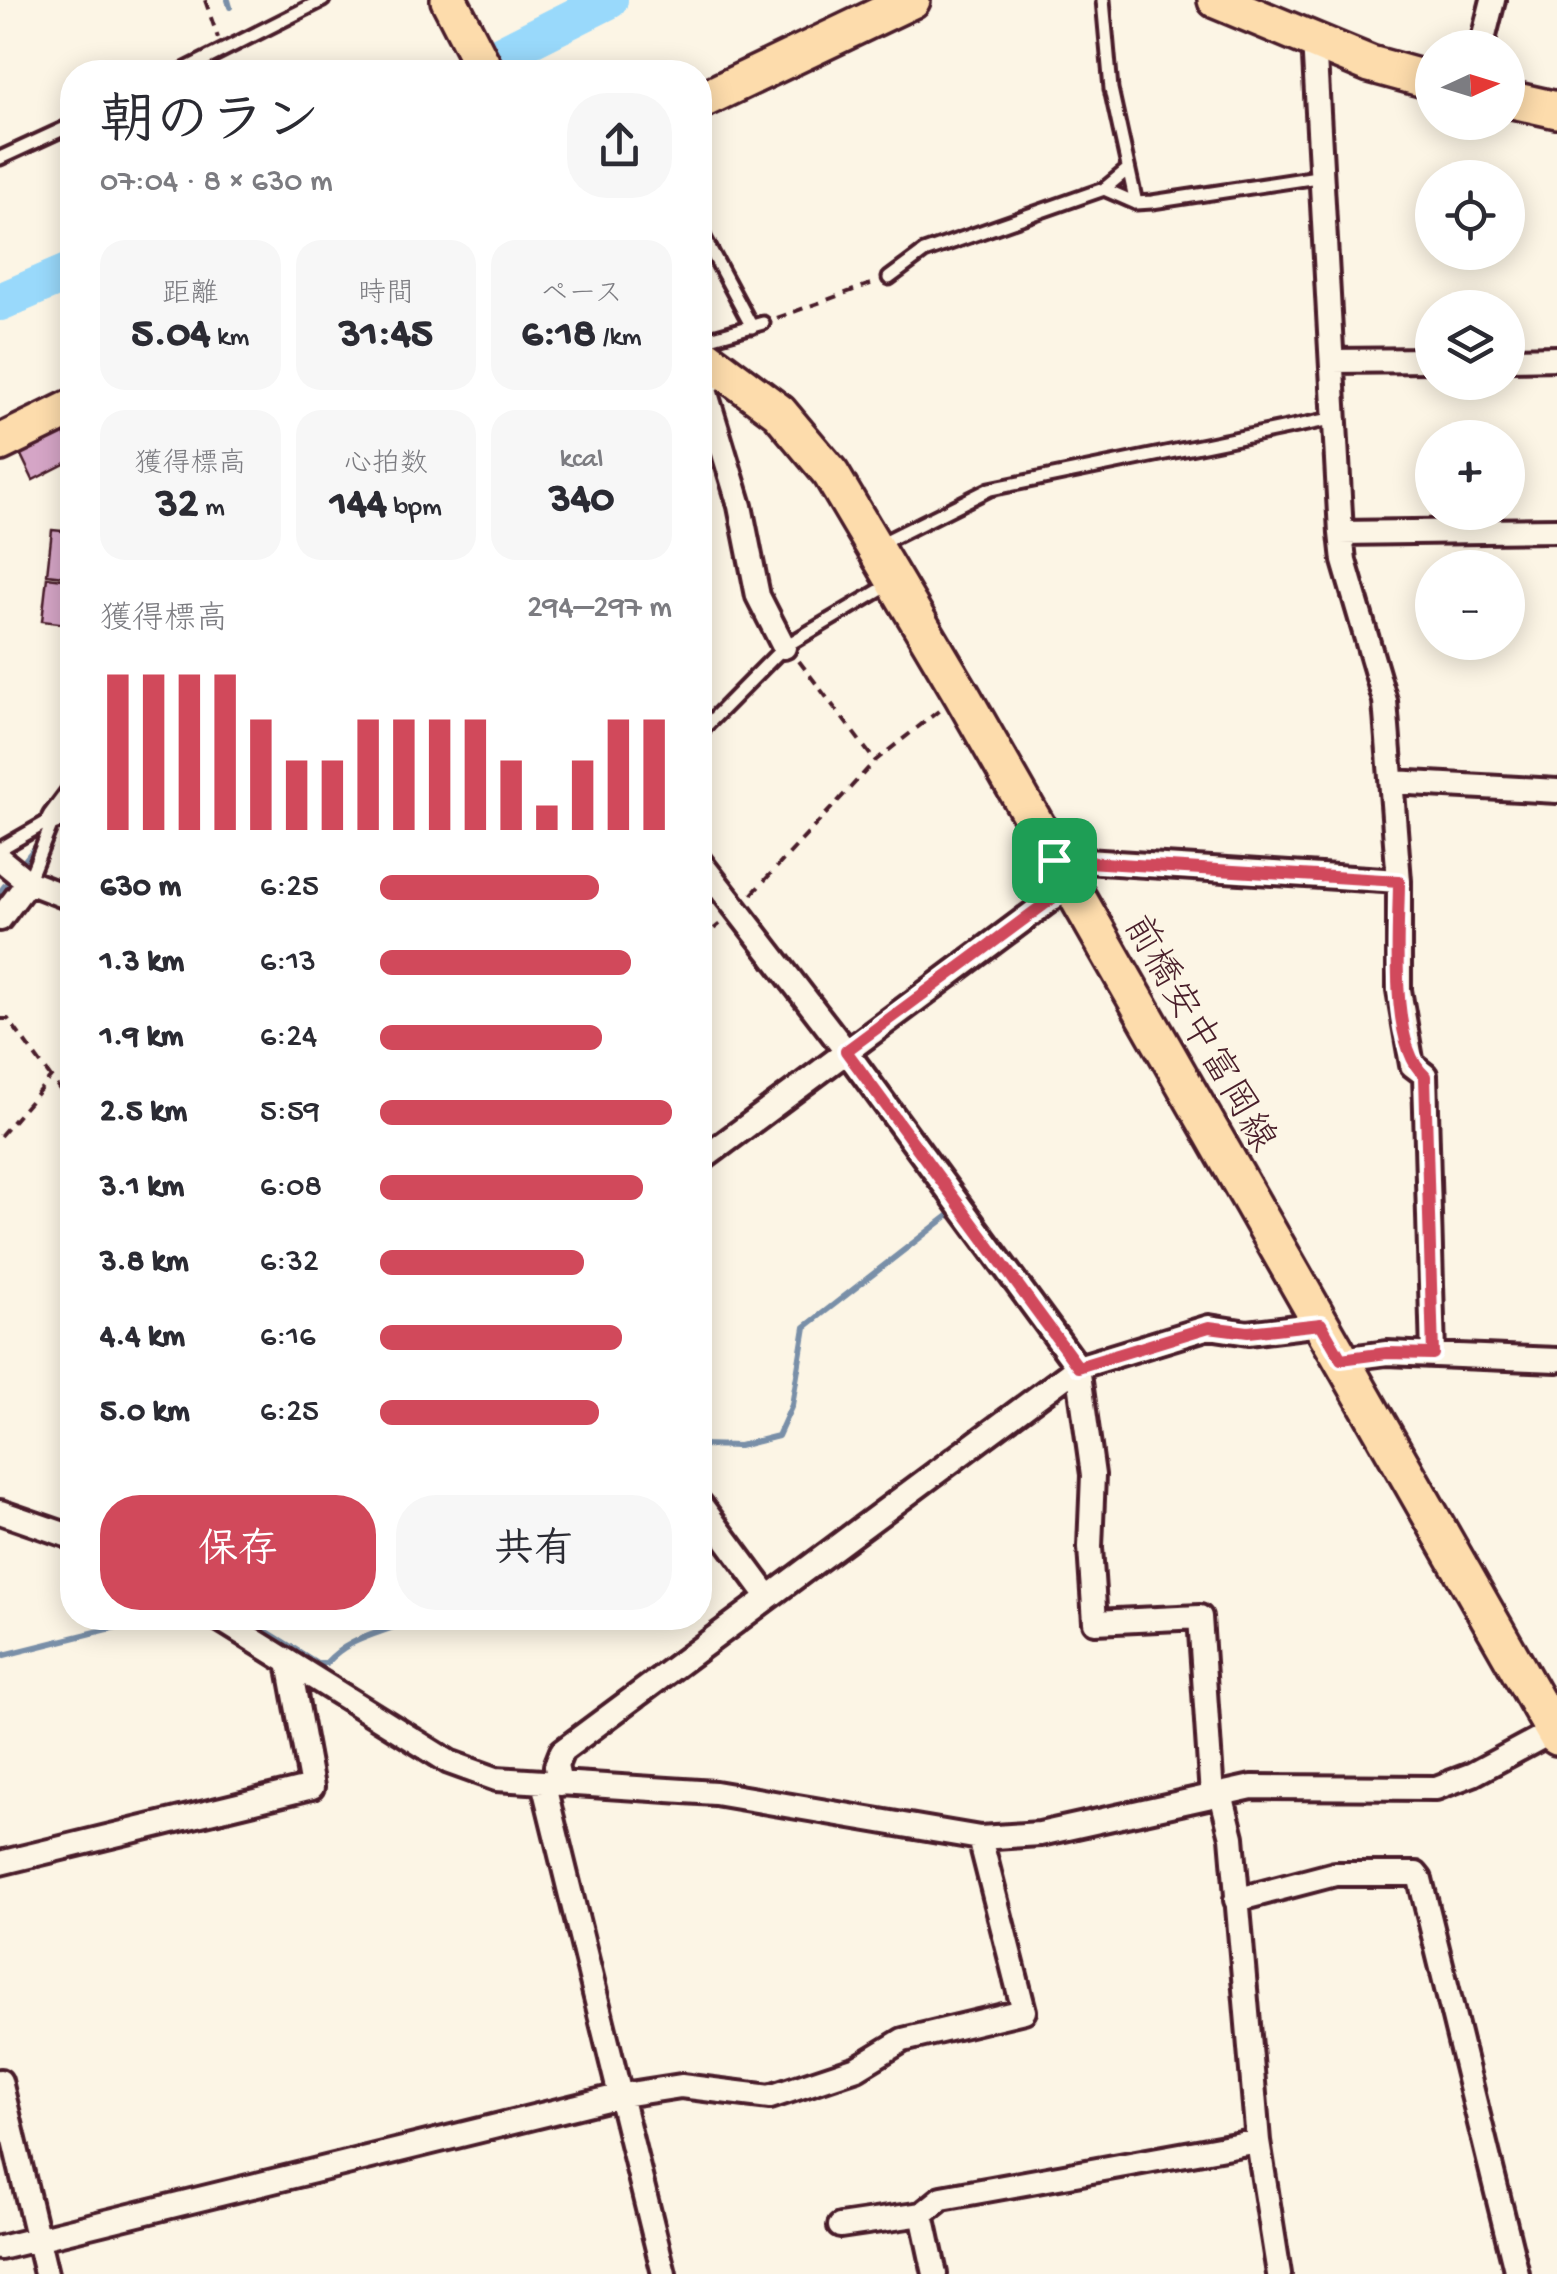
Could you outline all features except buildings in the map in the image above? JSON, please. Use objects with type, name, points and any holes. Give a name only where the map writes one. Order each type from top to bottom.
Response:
[{"type":"main road","points":[[449,0],[480,60]]},
{"type":"main road","points":[[712,95],[912,0]]},
{"type":"main road","points":[[1216,0],[1370,64],[1415,76]]},
{"type":"main road","points":[[1525,103],[1557,110]]},
{"type":"main road","name":"前橋安中富岡線","points":[[712,359],[757,393],[798,432],[830,474],[962,694],[1555,1734]]},
{"type":"main road","points":[[0,444],[60,414]]},
{"type":"street","points":[[1486,30],[1493,0]]},
{"type":"street","points":[[1314,39],[1341,533],[1344,561],[1385,701],[1399,881],[1399,990],[1412,1065],[1425,1076],[1433,1354]]},
{"type":"street","points":[[1525,358],[1557,358]]},
{"type":"street","points":[[1332,361],[1415,360]]},
{"type":"street","points":[[712,410],[740,506],[758,596],[784,647]]},
{"type":"street","points":[[1341,533],[1557,530]]},
{"type":"street","points":[[1392,782],[1557,791]]},
{"type":"street","points":[[54,818],[60,810]]},
{"type":"street","points":[[0,859],[28,882],[60,894]]},
{"type":"street","points":[[712,1152],[846,1051],[1062,873],[1399,881]]},
{"type":"street","points":[[712,879],[846,1051],[1078,1367],[1094,1476],[1090,1547],[1095,1622],[1200,1618],[1217,1795],[1232,1837],[1258,2141],[1279,2274]]},
{"type":"street","points":[[0,920],[28,882]]},
{"type":"street","points":[[664,2274],[551,1783],[562,1751],[1078,1367],[1209,1327],[1248,1332],[1321,1324]]},
{"type":"street","points":[[1341,1359],[1387,1353],[1557,1360]]},
{"type":"street","points":[[0,1512],[60,1533]]},
{"type":"street","points":[[712,1520],[768,1596]]},
{"type":"street","points":[[237,1630],[449,1762],[496,1779],[716,1793],[980,1838],[1040,1834],[1252,1786],[1436,1788],[1555,1734]]},
{"type":"street","points":[[0,1864],[312,1787],[289,1662]]},
{"type":"street","points":[[0,2248],[623,2095],[681,2086],[770,2096],[857,2068],[903,2040],[1024,2011],[980,1838]]},
{"type":"street","points":[[1236,1900],[1335,1874],[1416,1874],[1420,1879],[1517,2274]]},
{"type":"street","points":[[0,2081],[46,2274]]},
{"type":"street","points":[[840,2226],[922,2214],[942,2198],[1258,2141]]},
{"type":"street","points":[[922,2214],[934,2274]]},
{"type":"lane","points":[[206,60],[323,0]]},
{"type":"lane","points":[[1103,0],[1111,90],[1136,203]]},
{"type":"lane","points":[[0,158],[60,130]]},
{"type":"lane","points":[[889,278],[924,252],[1104,189],[1127,170]]},
{"type":"lane","points":[[1104,189],[1136,203],[1324,176]]},
{"type":"lane","points":[[712,250],[757,325],[712,337]]},
{"type":"lane","points":[[874,547],[990,489],[1336,418]]},
{"type":"lane","points":[[712,720],[784,647],[894,582]]},
{"type":"lane","points":[[0,849],[54,818]]},
{"type":"lane","points":[[28,882],[54,818]]},
{"type":"path","points":[[205,0],[223,52]]},
{"type":"path","points":[[757,325],[889,278]]},
{"type":"path","points":[[784,647],[875,761]]},
{"type":"path","points":[[712,931],[736,912],[875,761],[962,694]]},
{"type":"path","points":[[0,1019],[8,1019],[60,1089]]},
{"type":"path","points":[[0,1136],[51,1077]]},
{"type":"waterway","points":[[228,0],[230,7]]},
{"type":"waterway","points":[[490,60],[609,0]]},
{"type":"waterway","points":[[0,302],[60,276]]},
{"type":"waterway","points":[[22,864],[40,841]]},
{"type":"waterway","points":[[0,892],[10,879]]},
{"type":"waterway","points":[[712,1445],[739,1446],[778,1436],[792,1405],[805,1327],[953,1212]]},
{"type":"waterway","points":[[0,1656],[104,1630]]},
{"type":"waterway","points":[[264,1630],[317,1663],[326,1663],[346,1646],[385,1630]]},
{"type":"route","points":[[1054,860],[1399,881],[1399,990],[1412,1065],[1425,1076],[1432,1214],[1433,1354],[1387,1353],[1341,1359],[1321,1324],[1248,1332],[1209,1327],[1078,1367],[846,1051],[1069,886],[1054,860]]}]
